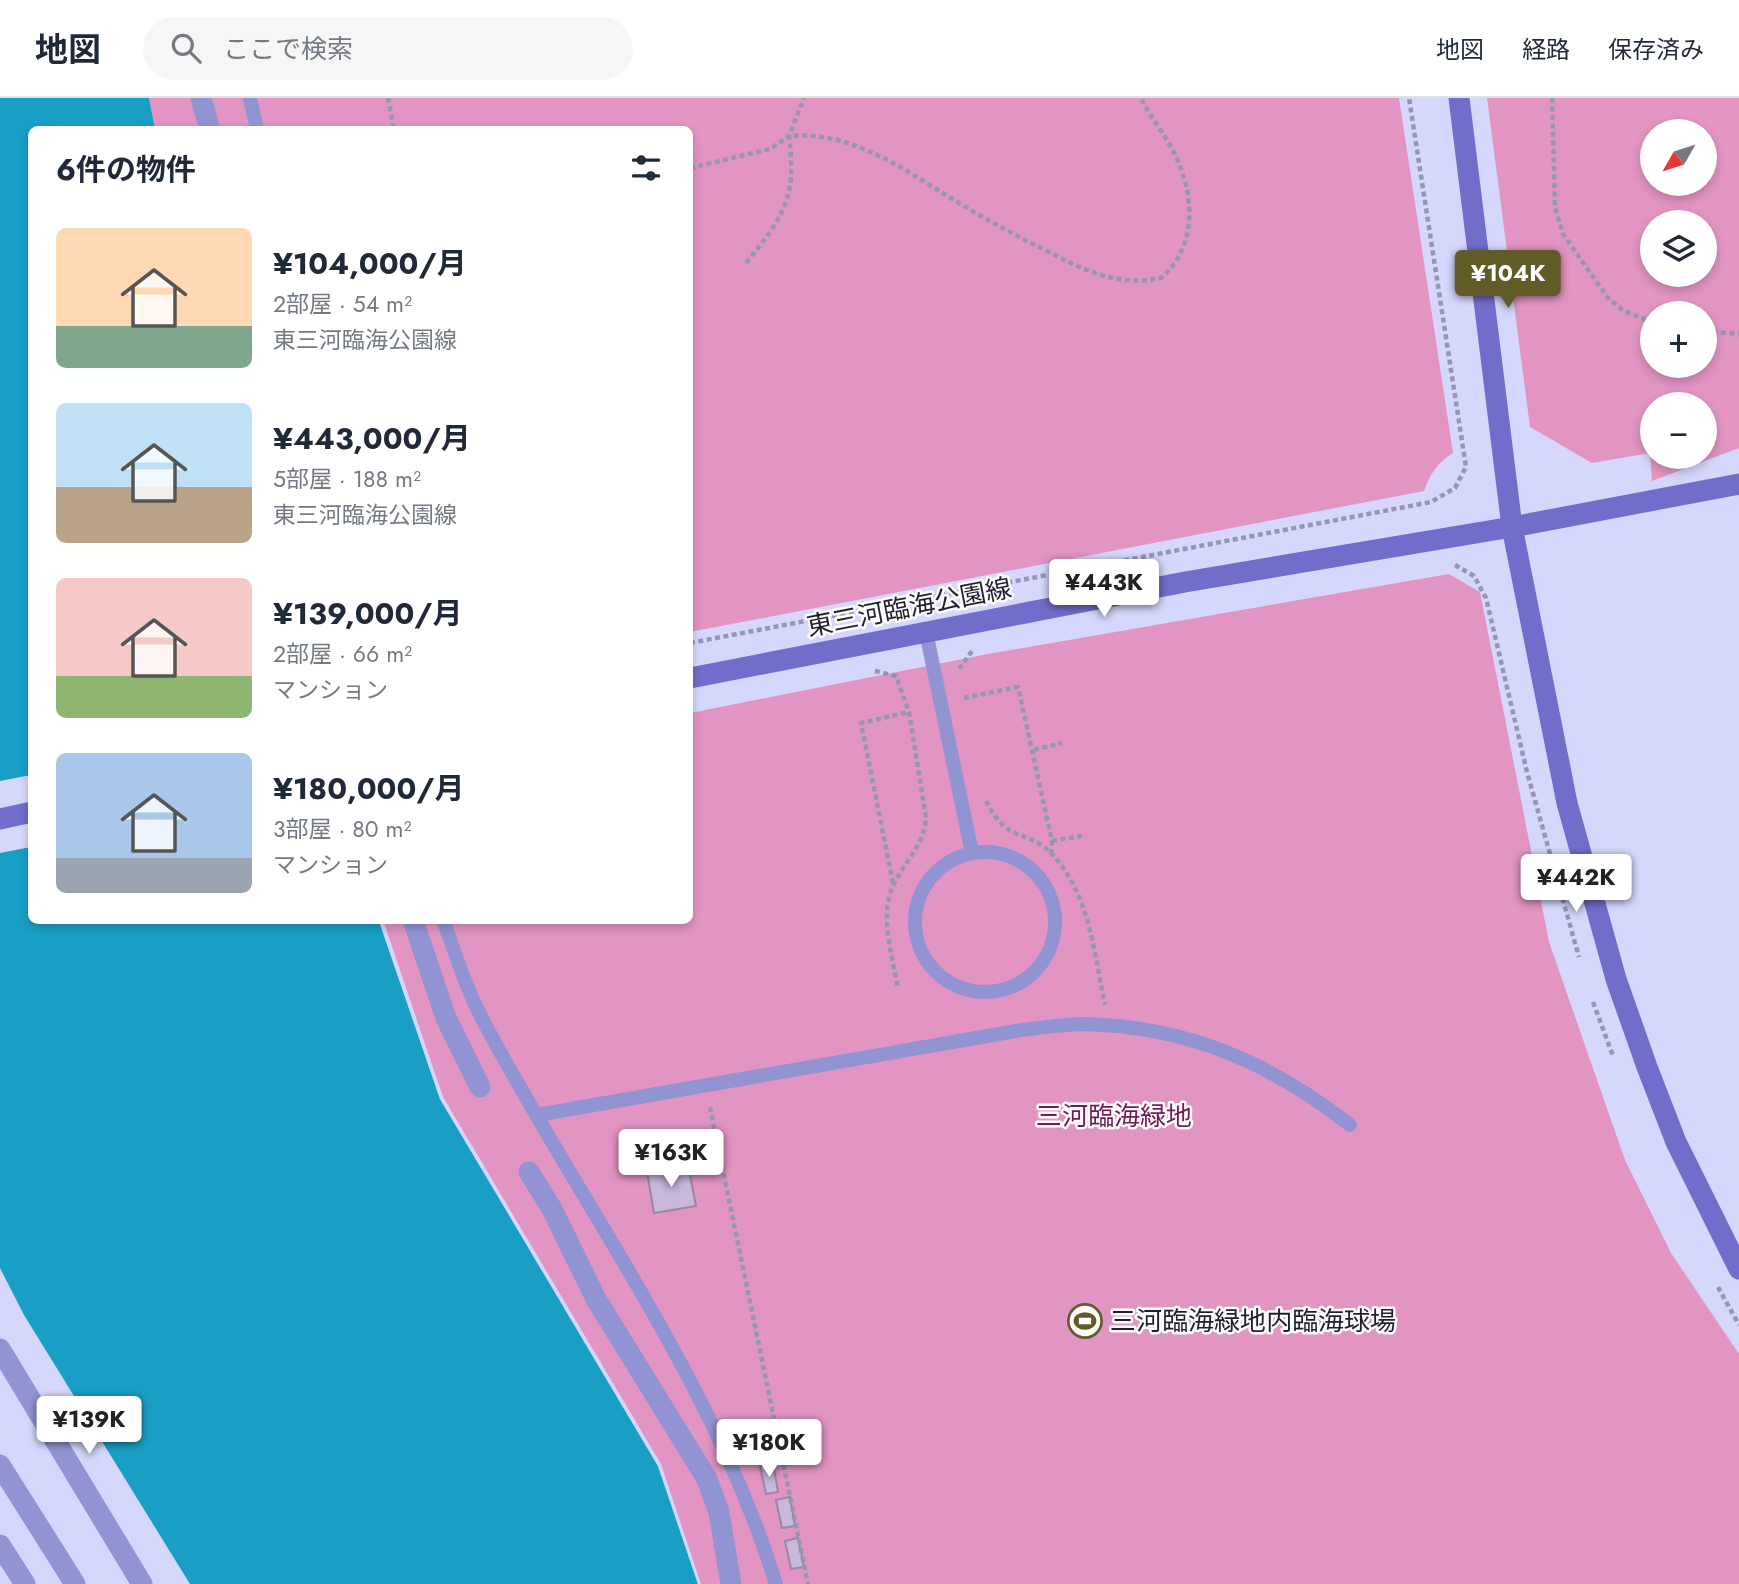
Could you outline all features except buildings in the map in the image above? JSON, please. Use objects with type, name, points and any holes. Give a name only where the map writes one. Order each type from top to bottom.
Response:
[{"type":"street","points":[[201,98],[209,126]]},
{"type":"street","points":[[1459,98],[1512,527],[1567,803],[1616,979],[1676,1143],[1739,1269]]},
{"type":"street","name":"東三河臨海公園線","points":[[693,677],[1185,582],[1512,527],[1739,484]]},
{"type":"street","points":[[0,819],[28,813]]},
{"type":"street","points":[[414,924],[446,1018],[480,1087]]},
{"type":"street","points":[[529,1172],[552,1209],[596,1299],[707,1479],[719,1512],[731,1584]]},
{"type":"street","points":[[0,1349],[142,1584]]},
{"type":"street","points":[[0,1465],[75,1584]]},
{"type":"street","points":[[0,1545],[25,1584]]},
{"type":"lane","points":[[250,98],[256,126]]},
{"type":"lane","points":[[926,632],[972,853]]},
{"type":"lane","points":[[972,853],[994,853],[1025,865],[1047,890],[1054,909],[1054,937],[1047,956],[1029,977],[1003,990],[979,992],[957,986],[938,973],[919,943],[916,911],[923,890],[943,866],[972,853]]},
{"type":"lane","points":[[445,924],[483,1022],[685,1370],[732,1463],[776,1584]]},
{"type":"lane","points":[[537,1115],[1021,1030],[1083,1024],[1197,1040],[1246,1059],[1304,1090],[1350,1125]]},
{"type":"path","points":[[388,98],[393,126]]},
{"type":"path","points":[[746,263],[770,234],[790,193],[792,162],[789,136],[804,98]]},
{"type":"path","points":[[693,167],[753,156],[770,149],[789,136],[812,134],[863,148],[997,226],[1093,274],[1130,282],[1146,282],[1161,278],[1171,270],[1187,240],[1190,223],[1177,158],[1141,98]]},
{"type":"path","points":[[693,642],[1431,502],[1455,488],[1466,467],[1409,98]]},
{"type":"path","points":[[1552,98],[1555,207],[1563,234],[1608,298],[1624,311],[1640,317]]},
{"type":"path","points":[[1717,332],[1739,334]]},
{"type":"path","points":[[1449,565],[1458,565],[1474,576],[1486,598],[1527,772],[1580,959]]},
{"type":"path","points":[[958,674],[964,658],[980,648]]},
{"type":"path","points":[[888,673],[896,676],[900,682],[909,712],[925,829],[919,846],[893,884],[887,913],[898,989]]},
{"type":"path","points":[[961,686],[967,711]]},
{"type":"path","points":[[964,698],[1018,687],[1034,750],[1052,841],[1051,853]]},
{"type":"path","points":[[893,884],[861,723],[909,712]]},
{"type":"path","points":[[1034,750],[1062,743]]},
{"type":"path","points":[[985,798],[1003,827],[1051,853],[1082,897],[1110,1027]]},
{"type":"path","points":[[1052,841],[1086,835]]},
{"type":"path","points":[[1592,997],[1613,1058]]},
{"type":"path","points":[[706,1086],[808,1584]]},
{"type":"path","points":[[1716,1283],[1739,1325]]},
{"type":"green space","points":[[149,98],[1399,98],[1453,453],[1435,469],[1424,491],[693,631],[693,126],[154,126]]},
{"type":"green space","points":[[1487,98],[1739,98],[1739,448],[1717,456],[1717,392],[1640,392],[1640,455],[1592,463],[1530,427]]},
{"type":"green space","points":[[1651,469],[1684,469],[1652,481]]},
{"type":"green space","name":"三河臨海緑地","points":[[1449,574],[1480,592],[1549,942],[1625,1160],[1671,1253],[1739,1354],[1739,1584],[698,1584],[658,1466],[440,1099],[380,924],[693,924],[693,712],[988,654]]},
{"type":"water","points":[[0,98],[149,98],[154,126],[28,126],[28,924],[380,924],[440,1099],[658,1466],[698,1584],[190,1584],[24,1315],[0,1268]]},
{"type":"pier","points":[[28,776],[28,848],[0,853],[0,781]]},
{"type":"pier","points":[[380,924],[384,924],[443,1097],[661,1464],[701,1584],[698,1584],[658,1466],[440,1099]]},
{"type":"place","name":"三河臨海緑地内臨海球場","points":[[1085,1321]]}]
